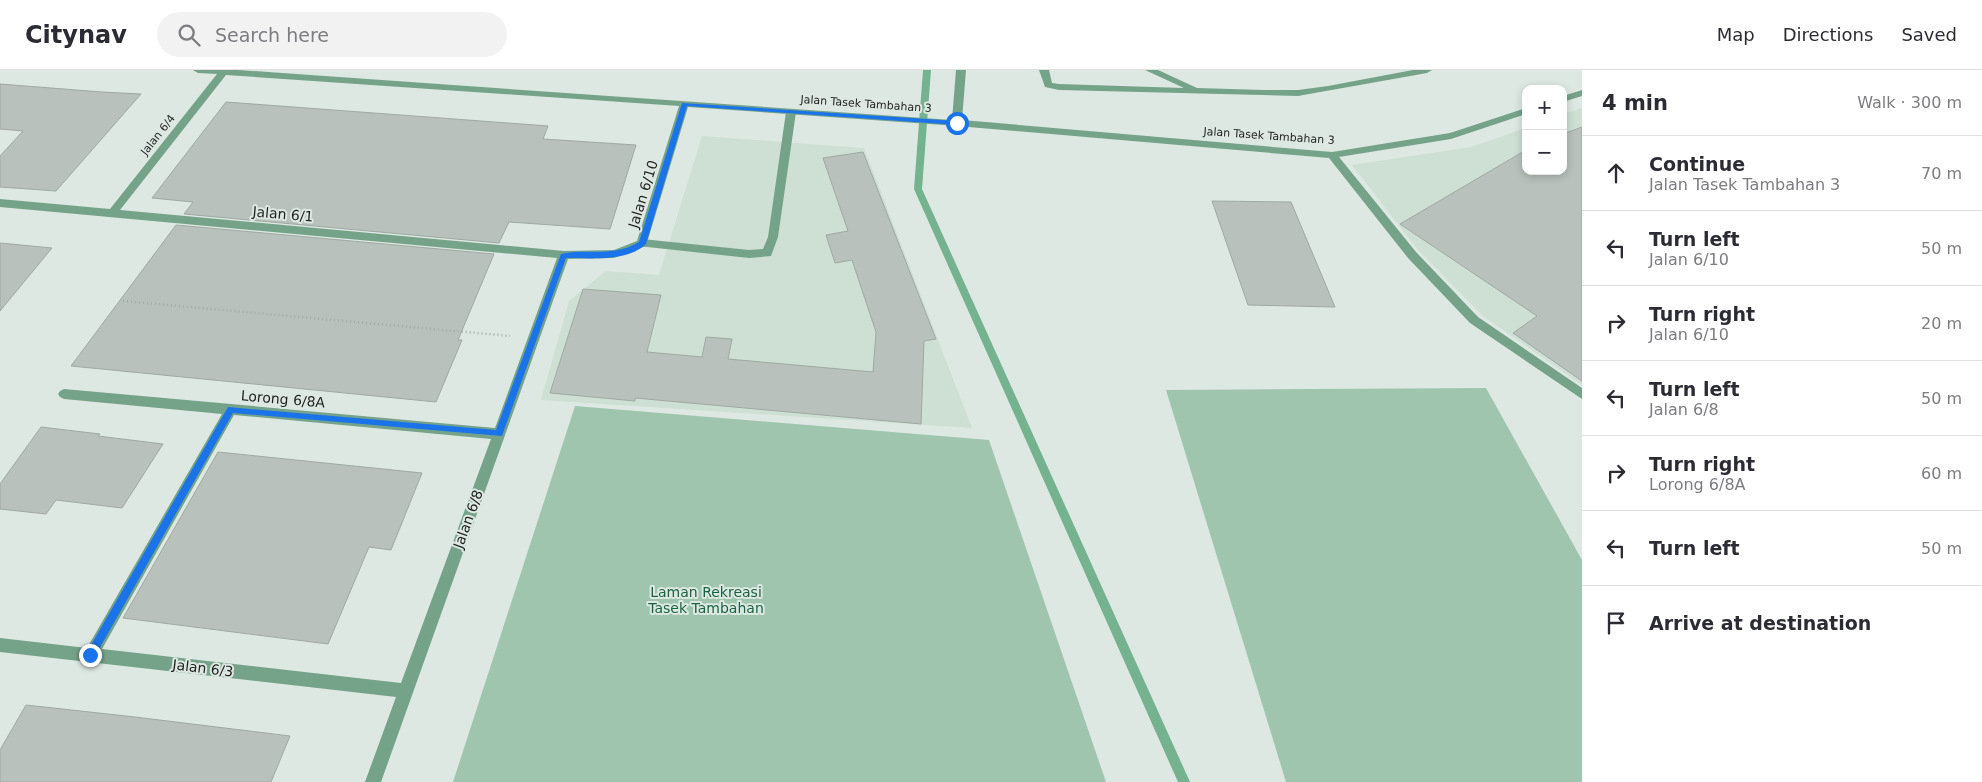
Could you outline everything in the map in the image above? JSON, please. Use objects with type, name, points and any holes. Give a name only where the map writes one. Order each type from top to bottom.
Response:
[{"type":"street","name":"Jalan Tasek Tambahan 3","points":[[198,70],[957,123],[1332,155],[1451,136],[1522,113]]},
{"type":"street","points":[[957,123],[961,70]]},
{"type":"street","points":[[1044,70],[1045,79],[1048,84],[1059,87],[1298,93],[1427,70]]},
{"type":"street","points":[[1150,70],[1199,91]]},
{"type":"street","points":[[1366,70],[1378,80]]},
{"type":"street","name":"Jalan 6/4","points":[[112,214],[223,72]]},
{"type":"street","points":[[1567,98],[1582,93]]},
{"type":"street","name":"Jalan 6/10","points":[[564,256],[599,256],[628,252],[642,244],[684,104]]},
{"type":"street","points":[[642,244],[749,254],[767,253],[773,237],[791,112]]},
{"type":"street","points":[[1332,155],[1412,255],[1474,320],[1582,394]]},
{"type":"street","name":"Jalan 6/1","points":[[0,204],[564,256]]},
{"type":"street","name":"Jalan 6/8","points":[[373,782],[564,256]]},
{"type":"street","name":"Lorong 6/8A","points":[[64,394],[499,434]]},
{"type":"street","points":[[90,655],[231,409]]},
{"type":"street","name":"Jalan 6/3","points":[[0,645],[406,691]]},
{"type":"path","points":[[123,301],[534,338]]},
{"type":"shaded area","points":[[1582,108],[1582,385],[1483,316],[1418,250],[1352,165],[1471,147],[1522,129],[1522,175],[1567,175],[1567,113]]},
{"type":"shaded area","points":[[702,136],[864,148],[972,428],[541,400],[569,301],[606,271],[659,275]]},
{"type":"green space","points":[[1486,388],[1582,560],[1582,782],[1286,782],[1166,390]]},
{"type":"green space","name":"Laman Rekreasi Tasek Tambahan","points":[[575,406],[989,440],[1106,782],[453,782]]},
{"type":"building","points":[[0,84],[141,94],[56,191],[0,187],[0,156],[23,131],[0,129]]},
{"type":"building","points":[[226,102],[548,126],[543,139],[636,145],[610,229],[509,222],[499,243],[184,214],[193,202],[152,198]]},
{"type":"building","points":[[1582,127],[1582,381],[1513,333],[1537,316],[1400,224],[1522,152],[1522,175],[1567,175],[1567,133]]},
{"type":"building","points":[[863,152],[936,339],[924,341],[921,424],[635,398],[635,401],[550,393],[583,289],[661,295],[647,352],[702,357],[706,337],[732,339],[728,359],[873,372],[876,332],[852,260],[835,263],[826,235],[848,231],[823,158]]},
{"type":"building","points":[[1212,201],[1291,202],[1335,307],[1248,305]]},
{"type":"building","points":[[176,225],[494,254],[458,340],[462,340],[436,402],[71,366]]},
{"type":"building","points":[[0,243],[52,248],[0,311]]},
{"type":"building","points":[[41,427],[163,444],[122,508],[56,500],[46,514],[0,509],[0,484]]},
{"type":"building","points":[[218,452],[422,473],[391,550],[369,547],[328,644],[123,618]]},
{"type":"building","points":[[26,705],[290,736],[271,782],[0,782],[0,750]]},
{"type":"waterway","points":[[927,70],[918,189],[1184,782]]},
{"type":"route","points":[[90,655],[231,409],[499,434],[564,256],[599,256],[628,252],[642,244],[684,104],[957,123]]}]
